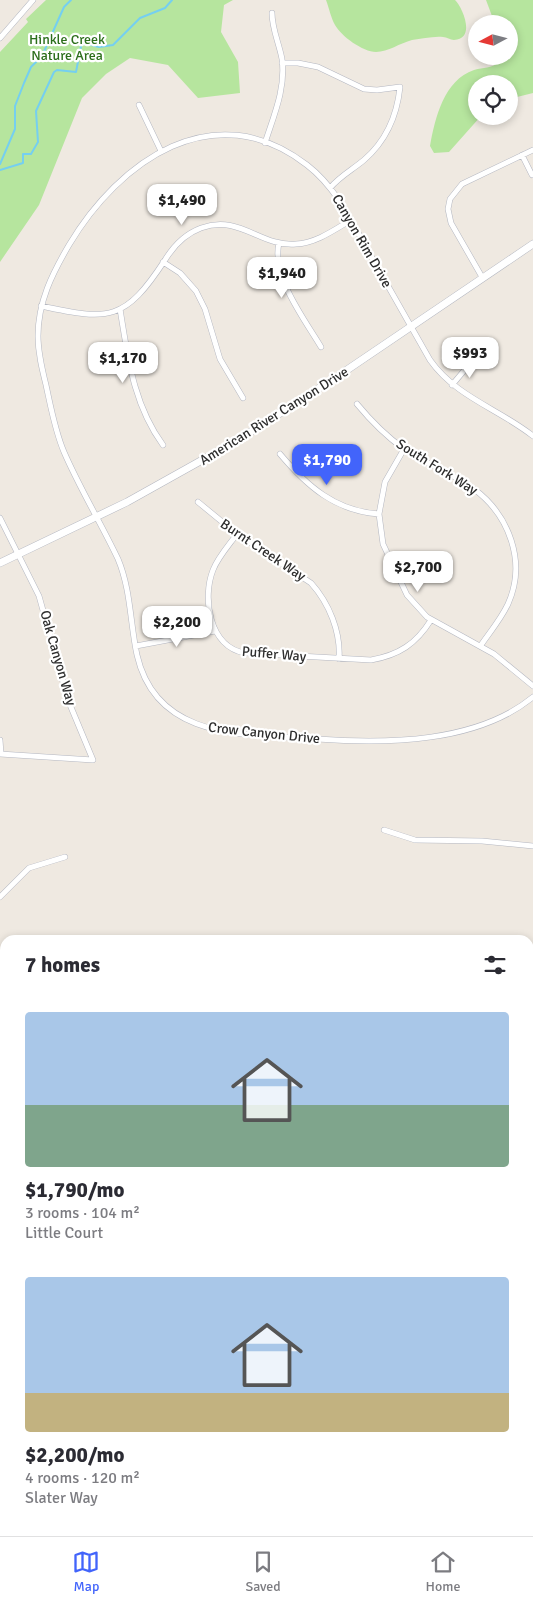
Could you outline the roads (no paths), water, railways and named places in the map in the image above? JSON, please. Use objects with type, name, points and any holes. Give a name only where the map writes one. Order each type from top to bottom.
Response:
[{"type":"main road","name":"American River Canyon Drive","points":[[0,563],[97,518],[238,440],[300,401],[533,244]]},
{"type":"street","points":[[0,38],[33,0]]},
{"type":"street","points":[[265,143],[282,88],[282,63],[273,26],[272,13]]},
{"type":"street","points":[[282,63],[298,63],[318,67],[364,89],[400,88],[394,117],[380,142],[364,160],[342,175],[330,188]]},
{"type":"street","points":[[139,105],[161,150]]},
{"type":"street","name":"Canyon Rim Drive","points":[[97,518],[64,452],[54,422],[38,346],[41,306],[55,268],[90,211],[122,177],[161,150],[181,142],[209,137],[238,137],[265,143],[296,158],[330,188],[351,220],[411,326]]},
{"type":"street","points":[[482,277],[451,223],[448,209],[450,199],[462,184],[533,150]]},
{"type":"street","points":[[522,155],[532,175]]},
{"type":"street","points":[[41,306],[86,315],[120,309],[140,295],[180,240],[195,230],[212,225],[238,226],[278,244],[296,244],[313,241],[351,220]]},
{"type":"street","points":[[278,244],[277,262],[282,279],[320,347]]},
{"type":"street","points":[[163,262],[180,274],[196,291],[205,309],[220,359],[243,398]]},
{"type":"street","points":[[120,309],[135,392],[147,422],[163,445]]},
{"type":"street","points":[[411,326],[430,360],[452,385],[469,397],[506,417],[533,436]]},
{"type":"street","points":[[452,385],[473,360]]},
{"type":"street","name":"South Fork Way","points":[[357,404],[382,431],[404,449],[473,488],[498,513],[510,535],[516,567],[511,595],[501,616],[480,645]]},
{"type":"street","points":[[404,449],[385,482],[379,514],[383,544],[396,572],[413,603],[431,620],[480,645],[506,663],[533,686]]},
{"type":"street","points":[[280,454],[308,485],[334,502],[358,511],[379,514]]},
{"type":"street","name":"Burnt Creek Way","points":[[198,502],[238,534],[302,575],[315,587],[338,635],[339,659]]},
{"type":"street","points":[[0,518],[19,555]]},
{"type":"street","name":"Crow Canyon Drive","points":[[97,518],[124,577],[136,646],[145,677],[162,702],[191,723],[221,732],[360,741],[445,734],[471,729],[496,721],[533,697]]},
{"type":"street","points":[[136,646],[214,631],[209,595],[211,577],[218,560],[238,534]]},
{"type":"street","name":"Oak Canyon Way","points":[[0,754],[93,760],[68,700],[45,612],[19,555]]},
{"type":"street","points":[[396,572],[421,560]]},
{"type":"street","name":"Puffer Way","points":[[214,631],[226,646],[240,652],[371,660],[398,652],[418,639],[431,620]]},
{"type":"street","points":[[0,740],[0,754]]},
{"type":"street","points":[[384,830],[415,840],[482,840],[533,846]]},
{"type":"street","points":[[0,897],[29,868],[65,857]]},
{"type":"waterway","points":[[0,164],[15,129],[15,106],[24,83],[31,67],[42,56],[64,7],[71,0]]},
{"type":"waterway","points":[[0,170],[23,163],[23,154],[31,154],[38,142],[36,111],[54,72],[57,70],[76,72],[81,46],[84,43],[99,47],[113,45],[140,18],[165,8],[172,0]]},
{"type":"park label","name":"Hinkle Creek Nature Area","points":[[67,48]]}]
